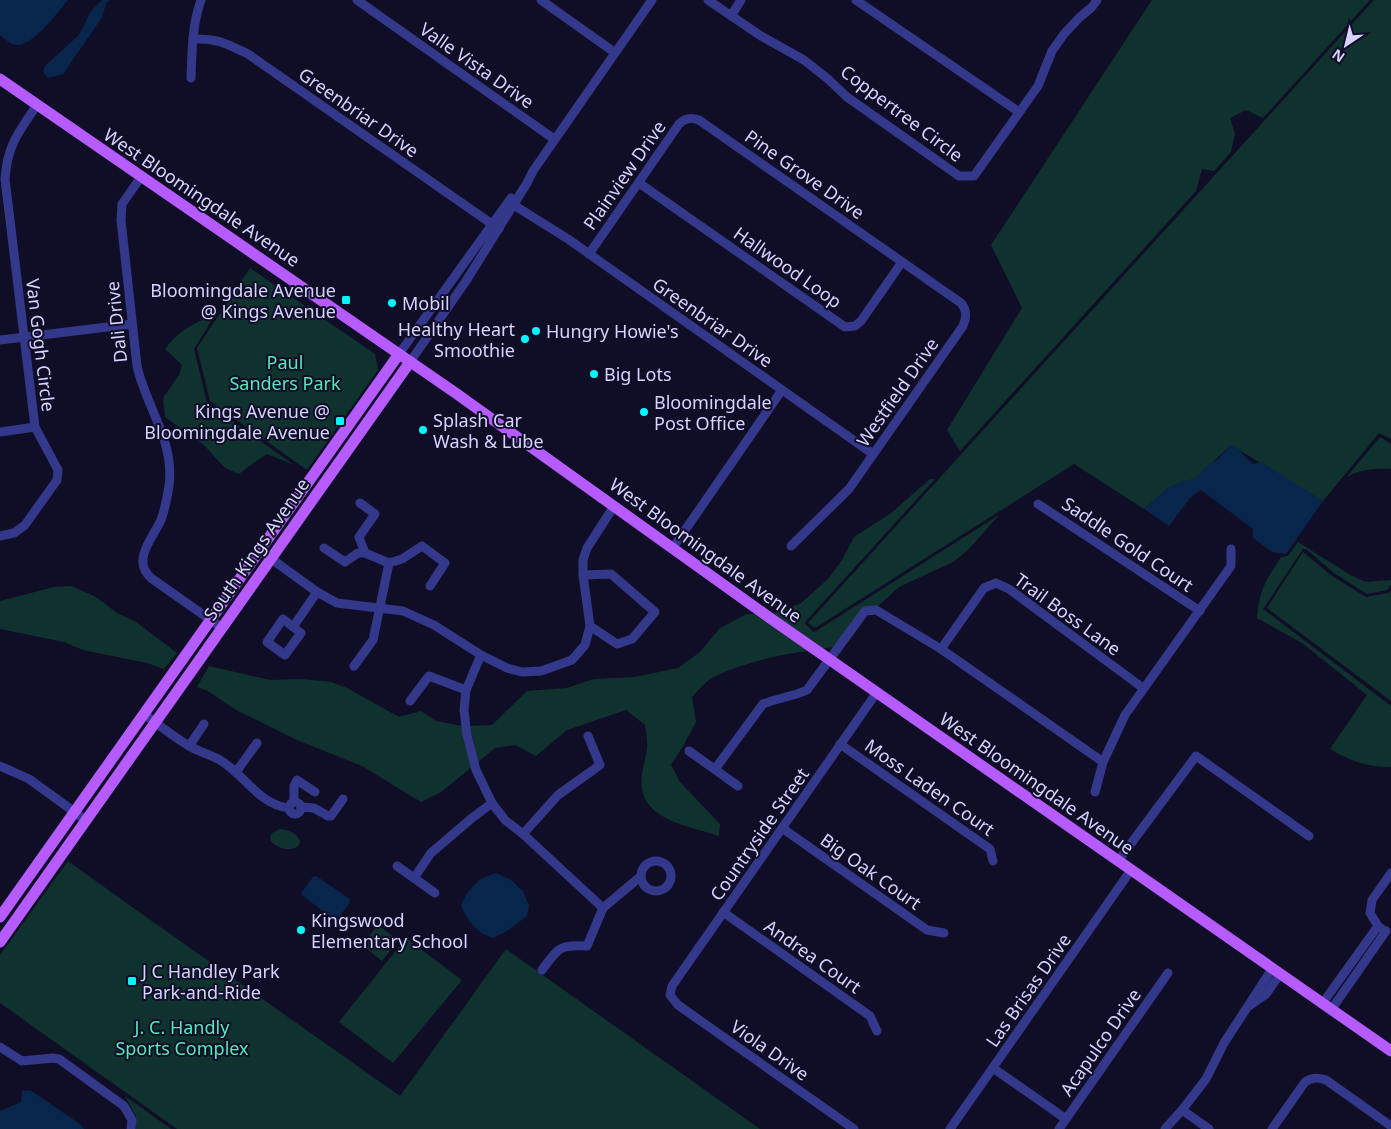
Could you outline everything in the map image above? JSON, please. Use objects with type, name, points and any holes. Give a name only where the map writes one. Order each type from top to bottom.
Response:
[{"type":"main road","name":"West Bloomingdale Avenue","points":[[0,79],[399,354],[828,659],[1391,1051]]},
{"type":"main road","name":"South Kings Avenue","points":[[0,917],[399,354]]},
{"type":"main road","name":"South Kings Avenue","points":[[0,942],[410,362]]},
{"type":"street","points":[[191,78],[193,38],[201,0]]},
{"type":"street","name":"Valle Vista Drive","points":[[357,0],[554,139]]},
{"type":"street","points":[[541,0],[614,52]]},
{"type":"street","name":"South Kings Avenue","points":[[399,354],[495,227],[614,52],[652,0]]},
{"type":"street","name":"Coppertree Circle","points":[[708,0],[761,36],[804,60],[847,97],[958,176],[974,176],[1038,86],[1056,45],[1079,18],[1092,7],[1096,0]]},
{"type":"street","points":[[730,16],[741,0]]},
{"type":"street","points":[[856,0],[1019,112]]},
{"type":"street","name":"Greenbriar Drive","points":[[193,38],[210,38],[226,43],[248,54],[495,227]]},
{"type":"street","name":"Van Gogh Circle","points":[[0,536],[14,533],[25,525],[57,480],[58,470],[35,427],[6,188],[5,170],[12,142],[37,105]]},
{"type":"street","name":"Plainview Drive","points":[[588,254],[679,124],[688,118]]},
{"type":"street","name":"Pine Grove Drive","points":[[688,118],[699,120],[902,262]]},
{"type":"street","name":"Dali Drive","points":[[141,178],[124,201],[121,211],[132,324],[138,371],[165,440],[170,468],[165,508],[157,529],[144,550],[142,557],[143,566],[150,578],[222,628]]},
{"type":"street","name":"Hallwood Loop","points":[[638,182],[845,327],[855,326],[861,321],[902,262]]},
{"type":"street","name":"Greenbriar Drive","points":[[512,202],[873,454]]},
{"type":"street","name":"South Kings Avenue","points":[[410,362],[466,281],[495,227]]},
{"type":"street","name":"Westfield Drive","points":[[791,546],[849,489],[963,326],[966,311],[960,303],[902,262]]},
{"type":"street","points":[[0,340],[132,324]]},
{"type":"street","points":[[672,549],[782,390]]},
{"type":"street","points":[[0,432],[35,427]]},
{"type":"street","points":[[360,503],[375,514],[358,537],[365,553]]},
{"type":"street","name":"Saddle Gold Court","points":[[1038,504],[1200,611]]},
{"type":"street","points":[[259,550],[317,592],[337,603],[403,611],[434,625],[481,655],[515,670],[522,672],[541,671],[572,660],[585,645],[590,626],[583,575],[584,560],[588,548],[614,506]]},
{"type":"street","points":[[324,548],[345,562],[358,553],[365,553],[389,564],[402,559],[422,546],[445,563],[430,586]]},
{"type":"street","points":[[1095,792],[1103,762],[1124,715],[1200,611],[1230,566],[1231,549]]},
{"type":"street","points":[[354,666],[373,640],[389,564]]},
{"type":"street","points":[[583,575],[611,574],[655,612],[632,639],[617,644],[590,626]]},
{"type":"street","name":"Trail Boss Lane","points":[[941,649],[984,588],[996,583],[1008,589],[1143,688]]},
{"type":"street","points":[[293,627],[317,592]]},
{"type":"street","points":[[715,770],[762,704],[772,700],[795,696],[807,690],[828,659],[866,611],[876,610],[941,649],[1103,762]]},
{"type":"street","points":[[481,655],[466,690],[464,710],[467,735],[476,770],[492,803],[506,820],[603,908]]},
{"type":"street","points":[[410,701],[430,676],[466,690]]},
{"type":"street","name":"Countryside Street","points":[[670,995],[672,986],[877,692]]},
{"type":"street","points":[[144,714],[189,746],[220,759],[263,798],[278,807],[314,808],[331,816],[343,800]]},
{"type":"street","points":[[189,746],[204,724]]},
{"type":"street","points":[[523,834],[558,795],[600,765],[588,736]]},
{"type":"street","points":[[236,772],[257,743]]},
{"type":"street","name":"Moss Laden Court","points":[[840,744],[990,849],[993,861]]},
{"type":"street","points":[[689,751],[738,786]]},
{"type":"street","points":[[1118,861],[1196,756],[1309,836]]},
{"type":"street","points":[[0,766],[28,780],[87,821]]},
{"type":"street","points":[[295,806],[294,786],[298,780],[315,792]]},
{"type":"street","points":[[414,878],[431,853],[492,803]]},
{"type":"street","name":"Big Oak Court","points":[[782,828],[927,930],[944,933]]},
{"type":"street","points":[[397,866],[435,893]]},
{"type":"street","name":"Las Brisas Drive","points":[[950,1129],[1131,870]]},
{"type":"street","points":[[1327,1007],[1385,930],[1370,913],[1372,900],[1391,873]]},
{"type":"street","points":[[542,970],[554,954],[563,946],[587,946],[603,908],[641,876]]},
{"type":"street","name":"Andrea Court","points":[[723,912],[870,1016],[877,1031]]},
{"type":"street","points":[[1165,1129],[1206,1079],[1224,1043],[1249,1002],[1276,972]]},
{"type":"street","name":"Acapulco Drive","points":[[1059,1129],[1168,973]]},
{"type":"street","name":"Viola Drive","points":[[670,995],[678,1005],[854,1129]]},
{"type":"street","points":[[0,1046],[22,1061],[59,1059],[124,1106],[132,1120],[131,1129]]},
{"type":"street","points":[[993,1068],[1066,1119]]},
{"type":"street","points":[[1272,1129],[1305,1082],[1316,1078],[1326,1080],[1391,1126]]},
{"type":"street","points":[[1182,1110],[1209,1129]]},
{"type":"green space","points":[[1152,0],[1370,0],[1263,118],[1246,110],[1230,118],[1235,134],[1231,152],[1214,171],[1202,169],[1196,191],[960,451],[947,430],[1022,308],[991,245]]},
{"type":"green space","points":[[1374,0],[1391,0],[1391,439],[1379,433],[1323,501],[1231,445],[1196,478],[1168,488],[1144,509],[1074,464],[815,628],[808,623]]},
{"type":"green space","name":"Paul Sanders Park","points":[[250,268],[375,354],[378,370],[307,470],[210,401],[197,348]]},
{"type":"green space","points":[[210,317],[213,318],[194,349],[207,403],[294,465],[267,454],[239,474],[225,468],[204,445],[165,417],[163,398],[179,375],[182,365],[165,349],[174,338],[185,330]]},
{"type":"green space","points":[[1380,437],[1391,444],[1391,469],[1367,470],[1346,478]]},
{"type":"green space","points":[[930,479],[935,479],[805,624],[814,632],[816,631],[999,515],[968,550],[953,562],[899,587],[878,606],[863,609],[833,647],[822,649],[772,614],[800,604],[828,579],[842,560],[854,537],[890,514]]},
{"type":"green space","points":[[1298,542],[1350,575],[1366,582],[1391,580],[1387,590],[1367,594],[1334,573],[1306,549],[1303,549],[1263,609],[1391,706],[1391,767],[1374,766],[1359,762],[1330,749],[1367,695],[1302,643],[1257,618],[1259,600],[1267,579],[1281,557],[1288,556]]},
{"type":"green space","points":[[1303,552],[1332,576],[1366,597],[1389,593],[1391,590],[1391,701],[1267,608]]},
{"type":"green space","points":[[72,586],[96,597],[117,613],[136,622],[177,653],[164,669],[147,663],[83,650],[64,642],[0,629],[0,601],[54,587]]},
{"type":"green space","points":[[747,614],[756,614],[810,651],[772,657],[730,670],[709,680],[692,697],[696,722],[671,765],[680,782],[720,824],[719,836],[679,824],[666,818],[655,811],[647,802],[642,790],[642,775],[647,745],[645,725],[626,710],[567,730],[536,756],[515,745],[495,748],[478,762],[470,726],[492,725],[527,691],[567,688],[594,679],[635,677],[678,668],[700,652],[720,628]]},
{"type":"green space","points":[[209,666],[270,680],[301,679],[331,682],[347,688],[399,717],[421,711],[436,721],[462,726],[472,767],[441,792],[421,802],[364,767],[297,740],[236,710],[208,691],[197,687]]},
{"type":"green space","points":[[280,829],[295,834],[300,842],[298,846],[286,849],[274,844],[270,839],[272,833]]},
{"type":"green space","name":"J. C. Handly Sports Complex","points":[[68,861],[400,1096],[506,949],[760,1129],[177,1129],[0,1003],[0,955]]},
{"type":"green space","points":[[378,925],[398,940],[382,961],[362,945]]},
{"type":"green space","points":[[406,938],[462,980],[393,1063],[339,1022]]},
{"type":"green space","points":[[125,1096],[171,1129],[136,1129],[136,1116]]},
{"type":"water","points":[[0,0],[68,0],[43,29],[27,42],[19,45],[12,44],[0,35]]},
{"type":"water","points":[[102,0],[110,0],[107,2],[101,19],[63,74],[48,78],[43,72],[45,66],[79,35],[91,11]]},
{"type":"water","points":[[1231,445],[1237,448],[1253,464],[1261,462],[1323,501],[1286,554],[1272,552],[1253,538],[1253,529],[1201,490],[1190,498],[1169,526],[1144,509],[1168,488],[1196,478],[1203,469],[1218,459]]},
{"type":"water","points":[[496,873],[511,880],[523,891],[529,906],[527,916],[507,931],[493,938],[482,933],[473,925],[461,905],[467,893],[480,879]]},
{"type":"water","points":[[316,876],[350,899],[349,904],[338,918],[333,919],[302,895],[302,892],[313,877]]},
{"type":"water","points":[[30,1090],[80,1124],[84,1129],[0,1129],[0,1111],[21,1102],[22,1091]]},
{"type":"place","name":"Bloomingdale Avenue @ Kings Avenue","points":[[346,300]]},
{"type":"place","name":"Mobil","points":[[392,303]]},
{"type":"place","name":"Hungry Howie's","points":[[536,331]]},
{"type":"place","name":"Healthy Heart Smoothie","points":[[525,339]]},
{"type":"place","name":"Big Lots","points":[[594,374]]},
{"type":"place","name":"Bloomingdale Post Office","points":[[644,412]]},
{"type":"place","name":"Kings Avenue @ Bloomingdale Avenue","points":[[340,421]]},
{"type":"place","name":"Splash Car Wash & Lube","points":[[423,430]]},
{"type":"place","name":"Kingswood Elementary School","points":[[301,930]]},
{"type":"place","name":"J C Handley Park Park-and-Ride","points":[[132,981]]}]
